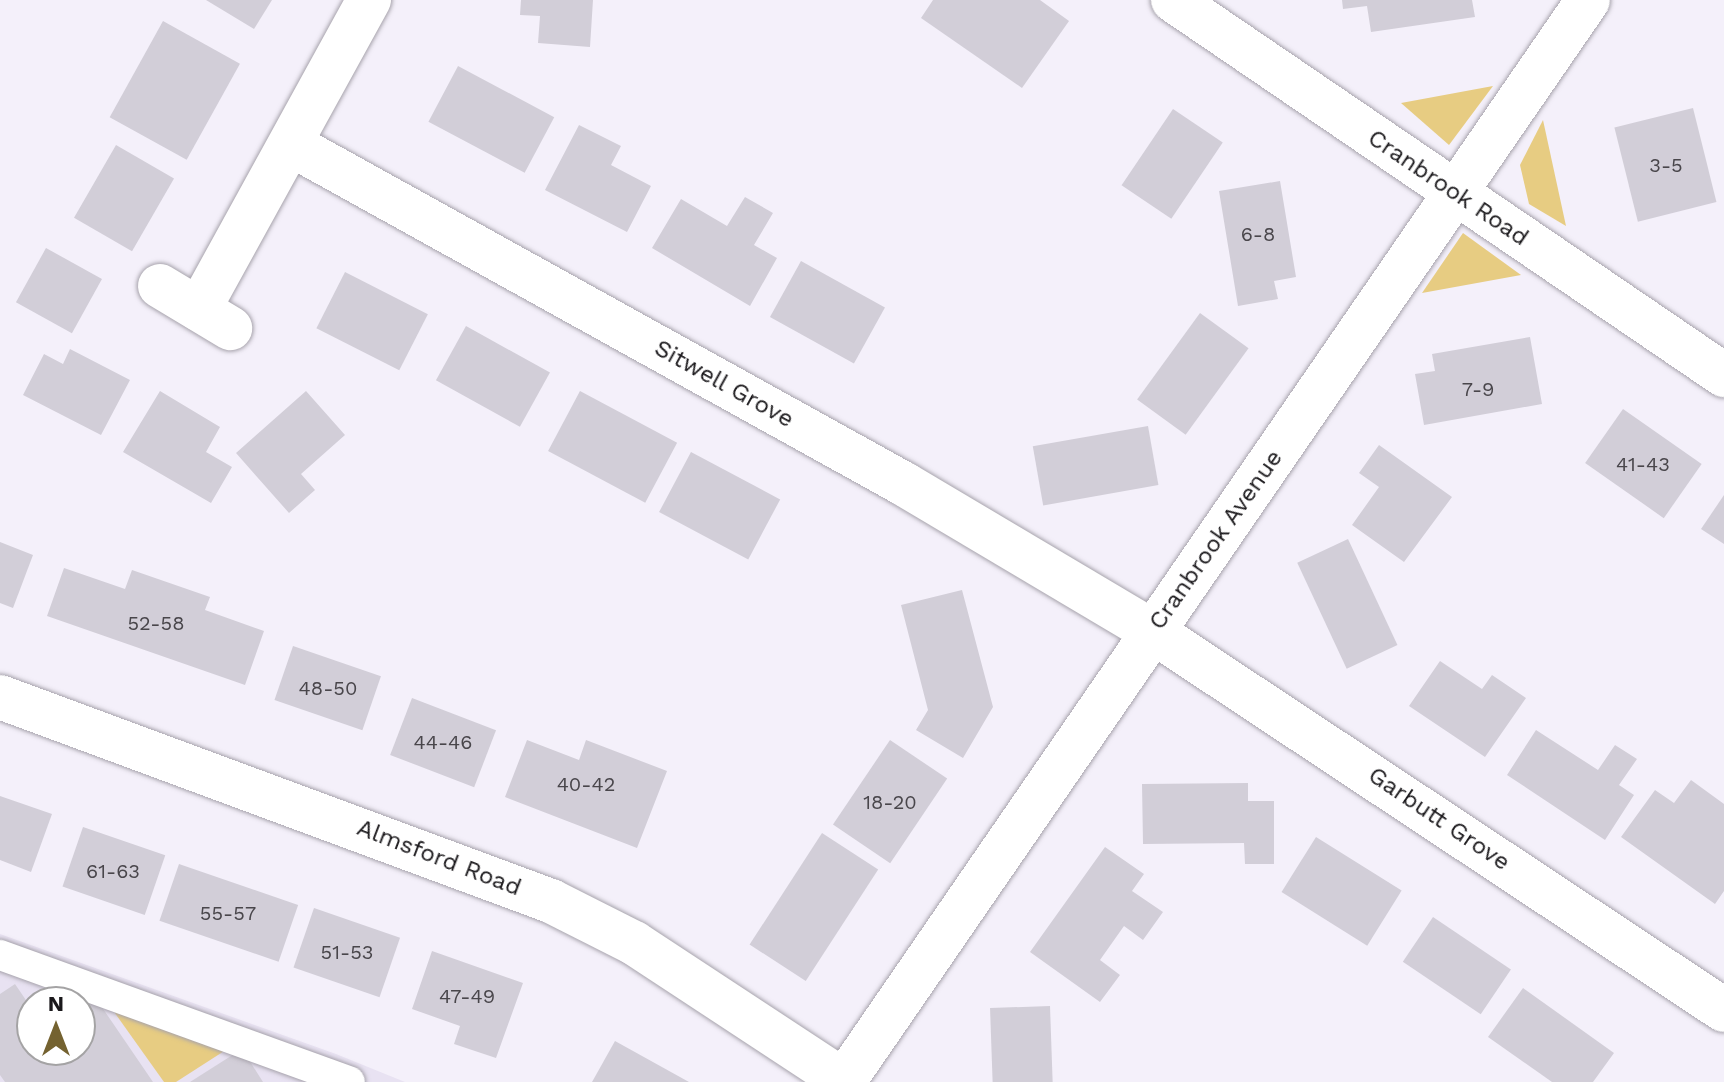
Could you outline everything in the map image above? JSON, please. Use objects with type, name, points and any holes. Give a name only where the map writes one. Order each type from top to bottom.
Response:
[{"type":"street","points":[[160,286],[214,319],[292,145],[369,0]]},
{"type":"street","name":"Cranbrook Road","points":[[1173,0],[1724,375]]},
{"type":"street","name":"Cranbrook Avenue","points":[[845,1081],[1152,631],[1457,196],[1588,0]]},
{"type":"street","name":"Sitwell Grove","points":[[292,145],[904,484],[1152,631]]},
{"type":"street","name":"Garbutt Grove","points":[[1152,631],[1724,1010]]},
{"type":"street","name":"Almsford Road","points":[[0,697],[551,901],[634,943],[845,1081]]},
{"type":"lane","points":[[0,955],[350,1082]]},
{"type":"shaded area","points":[[1493,86],[1449,145],[1401,103]]},
{"type":"shaded area","points":[[1543,120],[1566,226],[1529,204],[1520,165]]},
{"type":"shaded area","points":[[1463,233],[1521,275],[1422,293]]},
{"type":"shaded area","points":[[0,934],[336,1054],[405,1082],[0,1082]]},
{"type":"shaded area","points":[[112,1009],[232,1046],[176,1082],[164,1082]]},
{"type":"building","points":[[206,0],[272,0],[254,29]]},
{"type":"building","points":[[521,0],[593,0],[590,47],[538,43],[540,16],[520,15]]},
{"type":"building","points":[[933,0],[1040,0],[1069,21],[1022,88],[921,18]]},
{"type":"building","points":[[1342,0],[1472,0],[1475,17],[1371,32],[1367,6],[1343,9]]},
{"type":"building","points":[[163,21],[240,64],[187,160],[110,117]]},
{"type":"building","points":[[458,66],[554,117],[525,173],[428,122]]},
{"type":"building","points":[[1693,108],[1716,202],[1638,222],[1614,128]]},
{"type":"building","points":[[1173,109],[1223,143],[1171,219],[1122,185]]},
{"type":"building","points":[[579,125],[621,146],[611,165],[651,186],[627,232],[545,190]]},
{"type":"building","points":[[116,145],[174,178],[132,251],[74,218]]},
{"type":"building","points":[[1280,181],[1296,277],[1274,281],[1278,299],[1238,306],[1219,191]]},
{"type":"building","points":[[745,197],[773,213],[754,245],[777,258],[750,306],[652,248],[681,199],[727,226]]},
{"type":"building","points":[[46,248],[102,279],[72,333],[16,302]]},
{"type":"building","points":[[801,261],[885,308],[854,364],[770,317]]},
{"type":"building","points":[[345,272],[428,314],[399,370],[316,328]]},
{"type":"building","points":[[1200,313],[1249,348],[1186,435],[1137,400]]},
{"type":"building","points":[[466,326],[550,373],[520,427],[436,380]]},
{"type":"building","points":[[1530,337],[1542,404],[1424,425],[1415,374],[1435,371],[1432,354]]},
{"type":"building","points":[[70,349],[130,380],[101,435],[23,395],[44,354],[63,364]]},
{"type":"building","points":[[160,391],[220,427],[206,452],[232,467],[211,503],[123,452]]},
{"type":"building","points":[[306,391],[345,435],[301,474],[315,490],[289,513],[236,453]]},
{"type":"building","points":[[580,391],[677,443],[645,503],[548,451]]},
{"type":"building","points":[[1623,409],[1702,464],[1664,518],[1585,463]]},
{"type":"building","points":[[1148,426],[1158,485],[1043,505],[1033,446]]},
{"type":"building","points":[[1379,445],[1452,497],[1404,562],[1352,525],[1379,487],[1359,473]]},
{"type":"building","points":[[691,452],[780,499],[748,559],[659,512]]},
{"type":"building","points":[[1724,495],[1724,544],[1701,529]]},
{"type":"building","points":[[1348,539],[1397,645],[1347,669],[1297,563]]},
{"type":"building","points":[[0,542],[33,555],[13,608],[0,603]]},
{"type":"building","points":[[64,568],[125,589],[132,570],[210,597],[205,610],[264,631],[245,685],[47,616]]},
{"type":"building","points":[[962,590],[993,707],[963,758],[916,730],[928,710],[901,605]]},
{"type":"building","points":[[293,646],[381,676],[362,730],[274,700]]},
{"type":"building","points":[[1440,661],[1482,689],[1492,675],[1526,698],[1485,757],[1409,706]]},
{"type":"building","points":[[412,698],[496,730],[474,787],[390,755]]},
{"type":"building","points":[[1536,730],[1598,770],[1615,745],[1637,759],[1619,785],[1634,795],[1605,840],[1507,775]]},
{"type":"building","points":[[527,740],[579,760],[586,740],[667,771],[637,848],[505,797]]},
{"type":"building","points":[[890,740],[947,779],[890,863],[833,825]]},
{"type":"building","points":[[1691,780],[1724,804],[1724,891],[1715,904],[1621,837],[1655,790],[1674,803]]},
{"type":"building","points":[[1248,783],[1248,801],[1274,801],[1274,864],[1245,864],[1244,843],[1143,844],[1142,784]]},
{"type":"building","points":[[0,796],[52,814],[31,872],[0,860]]},
{"type":"building","points":[[83,827],[165,855],[145,915],[62,887]]},
{"type":"building","points":[[822,833],[878,869],[806,981],[750,945]]},
{"type":"building","points":[[1316,837],[1402,891],[1367,946],[1282,892]]},
{"type":"building","points":[[1105,847],[1144,874],[1132,891],[1163,912],[1143,940],[1124,926],[1100,960],[1120,975],[1100,1002],[1030,952]]},
{"type":"building","points":[[179,864],[298,905],[279,962],[159,921]]},
{"type":"building","points":[[314,908],[400,938],[380,997],[293,968]]},
{"type":"building","points":[[1433,917],[1511,970],[1481,1014],[1403,962]]},
{"type":"building","points":[[432,951],[523,983],[496,1058],[454,1044],[460,1026],[412,1009]]},
{"type":"building","points":[[16,986],[16,1066],[96,1066],[96,998],[153,1082],[5,1082],[0,1075],[0,994]]},
{"type":"building","points":[[1523,988],[1614,1053],[1593,1082],[1552,1082],[1488,1037]]},
{"type":"building","points":[[1050,1006],[1053,1082],[993,1082],[990,1008]]},
{"type":"building","points":[[615,1041],[689,1082],[592,1082]]},
{"type":"building","points":[[242,1049],[263,1082],[190,1082]]}]
